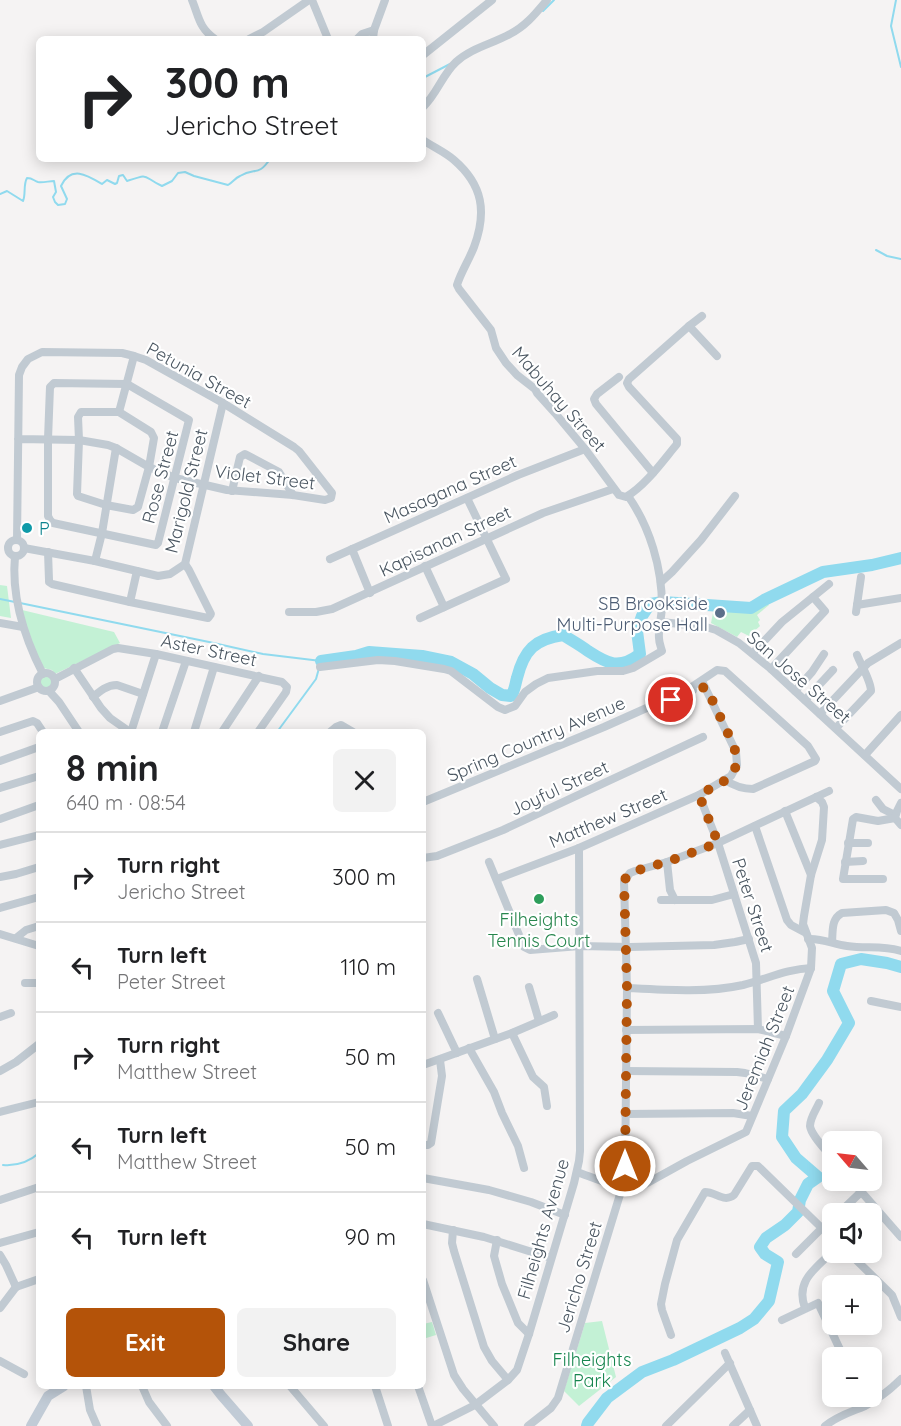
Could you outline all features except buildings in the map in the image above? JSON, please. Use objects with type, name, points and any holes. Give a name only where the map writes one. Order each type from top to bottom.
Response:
[{"type":"street","points":[[192,0],[199,22],[212,36]]},
{"type":"street","points":[[255,36],[310,0],[327,36]]},
{"type":"street","points":[[374,35],[386,0]]},
{"type":"street","points":[[426,53],[492,0]]},
{"type":"street","points":[[426,103],[455,63],[464,56],[524,26],[547,0]]},
{"type":"street","name":"Mabuhay Street","points":[[320,668],[387,660],[444,669],[451,671],[505,710],[515,706],[525,692],[548,678],[597,671],[623,671],[662,651],[658,636],[663,608],[661,582],[646,527],[641,517],[624,496],[613,489],[585,449],[535,389],[506,363],[496,348],[491,330],[459,290],[457,285],[459,279],[474,248],[479,230],[481,202],[478,191],[463,169],[453,159],[426,142]]},
{"type":"street","points":[[624,496],[653,473],[677,444],[677,439],[627,383],[702,315]]},
{"type":"street","points":[[689,326],[717,356]]},
{"type":"street","name":"Petunia Street","points":[[17,540],[20,375],[28,359],[42,352],[122,353],[146,360],[223,403],[299,451],[332,493]]},
{"type":"street","points":[[119,412],[134,356]]},
{"type":"street","points":[[619,377],[597,393],[594,399],[653,473]]},
{"type":"street","name":"Rose Street","points":[[54,383],[127,384],[189,420],[158,543],[156,545],[53,523],[48,516],[48,439],[50,387],[54,383]]},
{"type":"street","name":"Marigold Street","points":[[24,549],[95,561],[159,576],[170,574],[185,564],[223,403]]},
{"type":"street","points":[[81,412],[119,412],[151,432],[154,438],[138,507],[133,510],[106,505],[77,494],[78,417],[81,412]]},
{"type":"street","name":"Violet Street","points":[[18,439],[79,440],[116,448],[175,478],[232,491],[293,495],[325,500],[331,498],[332,493]]},
{"type":"street","points":[[95,561],[116,448]]},
{"type":"street","name":"Masagana Street","points":[[330,559],[537,467],[585,449]]},
{"type":"street","points":[[232,491],[240,457],[245,454],[279,472],[293,495]]},
{"type":"street","name":"Kapisanan Street","points":[[289,612],[316,612],[332,609],[543,513],[613,489]]},
{"type":"street","points":[[661,582],[697,545],[735,496]]},
{"type":"street","points":[[420,618],[505,580],[506,577],[468,498]]},
{"type":"street","points":[[17,540],[24,549],[20,555],[15,556],[4,545],[17,540]]},
{"type":"street","points":[[352,549],[370,593]]},
{"type":"street","points":[[48,552],[49,582],[208,618],[211,614],[185,564]]},
{"type":"street","points":[[15,556],[14,582],[18,609],[29,646],[43,674]]},
{"type":"street","points":[[425,566],[444,607]]},
{"type":"street","points":[[130,602],[137,571]]},
{"type":"street","points":[[861,578],[856,609],[901,598]]},
{"type":"street","points":[[753,653],[782,622],[829,584]]},
{"type":"street","points":[[771,669],[825,611],[813,597]]},
{"type":"street","points":[[0,622],[23,627]]},
{"type":"street","name":"San Jose Street","points":[[662,622],[711,628],[753,653],[901,789]]},
{"type":"street","points":[[820,714],[862,668],[901,643]]},
{"type":"street","name":"Aster Street","points":[[55,679],[118,648],[156,654],[282,682],[287,687],[286,692],[260,729]]},
{"type":"street","points":[[132,729],[156,654]]},
{"type":"street","points":[[795,691],[824,654]]},
{"type":"street","points":[[836,728],[871,691],[871,683],[857,655]]},
{"type":"street","points":[[163,729],[186,661]]},
{"type":"street","points":[[196,729],[214,667]]},
{"type":"street","points":[[74,668],[101,708],[110,718],[126,729]]},
{"type":"street","name":"Spring Country Avenue","points":[[426,801],[660,702],[666,703],[693,686],[704,684],[717,670],[725,671],[807,746],[816,759],[753,789],[734,786],[725,780]]},
{"type":"street","points":[[805,700],[833,670]]},
{"type":"street","points":[[43,674],[50,674],[55,679],[54,686],[49,691]]},
{"type":"street","points":[[43,674],[38,680],[39,687],[49,691],[59,702],[77,729]]},
{"type":"street","points":[[224,729],[259,676]]},
{"type":"street","points":[[704,684],[736,752],[737,765],[731,776],[725,780]]},
{"type":"street","points":[[93,697],[113,685],[143,694]]},
{"type":"street","points":[[0,701],[39,687]]},
{"type":"street","points":[[865,755],[901,715]]},
{"type":"street","points":[[0,732],[33,721],[41,729]]},
{"type":"street","points":[[334,729],[341,725],[348,729]]},
{"type":"street","name":"Joyful Street","points":[[426,858],[437,856],[502,831],[704,737]]},
{"type":"street","points":[[0,760],[36,748]]},
{"type":"street","points":[[0,788],[36,777]]},
{"type":"street","name":"Matthew Street","points":[[497,879],[579,848],[699,795],[725,780]]},
{"type":"street","name":"Jericho Street","points":[[528,1426],[551,1408],[558,1398],[623,1187],[627,988],[624,881],[635,871],[718,843],[829,791]]},
{"type":"street","name":"Peter Street","points":[[699,795],[718,843],[756,963],[758,1029]]},
{"type":"street","name":"Jeremiah Street","points":[[577,1172],[632,1188],[648,1184],[687,1161],[746,1132],[786,1036],[811,968],[812,948],[804,924],[804,916],[811,875],[822,840],[824,818],[824,807],[816,797]]},
{"type":"street","points":[[876,800],[898,823]]},
{"type":"street","points":[[898,823],[901,804]]},
{"type":"street","points":[[0,819],[36,806]]},
{"type":"street","points":[[785,811],[811,875]]},
{"type":"street","points":[[883,879],[843,879],[854,817],[898,823]]},
{"type":"street","points":[[754,826],[787,920],[791,925],[807,936],[832,942],[901,950]]},
{"type":"street","points":[[0,845],[36,836]]},
{"type":"street","points":[[849,843],[868,843]]},
{"type":"street","name":"Filheights Avenue","points":[[432,1426],[475,1405],[508,1380],[517,1370],[577,1172],[580,1140],[579,848]]},
{"type":"street","points":[[845,862],[862,861]]},
{"type":"street","points":[[489,862],[524,947],[530,950],[580,946],[714,945],[749,939]]},
{"type":"street","points":[[667,862],[670,890],[675,900]]},
{"type":"street","points":[[0,877],[36,868]]},
{"type":"street","points":[[661,900],[712,900],[734,894]]},
{"type":"street","points":[[0,908],[36,898]]},
{"type":"street","points":[[832,942],[834,922],[842,913],[886,910],[894,913],[901,931]]},
{"type":"street","points":[[16,938],[26,930],[36,927]]},
{"type":"street","points":[[0,934],[36,945]]},
{"type":"street","points":[[627,988],[724,988],[796,969],[811,968]]},
{"type":"street","points":[[477,979],[495,1039]]},
{"type":"street","points":[[25,983],[36,983]]},
{"type":"street","points":[[529,987],[539,1021]]},
{"type":"street","points":[[871,1001],[901,1007]]},
{"type":"street","points":[[0,1017],[11,1013]]},
{"type":"street","points":[[438,1013],[457,1053]]},
{"type":"street","points":[[426,1064],[554,1015]]},
{"type":"street","points":[[626,1030],[758,1029],[786,1036]]},
{"type":"street","points":[[512,1033],[533,1077],[544,1087],[547,1106]]},
{"type":"street","points":[[0,1071],[36,1046]]},
{"type":"street","points":[[469,1048],[494,1092],[518,1146],[524,1168]]},
{"type":"street","points":[[426,1145],[431,1143],[442,1076],[440,1060]]},
{"type":"street","points":[[626,1071],[737,1072],[768,1079]]},
{"type":"street","points":[[0,1112],[36,1103]]},
{"type":"street","points":[[819,1103],[810,1127],[822,1146]]},
{"type":"street","points":[[626,1114],[733,1113],[752,1116]]},
{"type":"street","points":[[671,1335],[661,1304],[665,1284],[677,1240],[705,1192],[724,1199],[731,1198],[752,1166],[758,1166],[822,1228],[796,1254]]},
{"type":"street","points":[[426,1179],[489,1190],[565,1215]]},
{"type":"street","points":[[0,1200],[36,1188]]},
{"type":"street","points":[[850,1203],[861,1192],[871,1203]]},
{"type":"street","points":[[882,1215],[901,1237]]},
{"type":"street","points":[[426,1225],[497,1240],[551,1258]]},
{"type":"street","points":[[453,1230],[454,1251],[484,1347],[508,1380]]},
{"type":"street","points":[[0,1243],[36,1233]]},
{"type":"street","points":[[497,1240],[494,1256],[502,1284],[518,1323],[529,1334]]},
{"type":"street","points":[[0,1255],[16,1287]]},
{"type":"street","points":[[805,1308],[801,1292],[804,1284],[822,1262]]},
{"type":"street","points":[[859,1263],[899,1304],[901,1317]]},
{"type":"street","points":[[0,1308],[16,1287],[36,1280]]},
{"type":"street","points":[[426,1289],[454,1376],[494,1426]]},
{"type":"street","points":[[782,1320],[816,1303],[839,1347]]},
{"type":"street","points":[[725,1353],[757,1426]]},
{"type":"street","points":[[0,1361],[24,1374]]},
{"type":"street","points":[[666,1426],[730,1363]]},
{"type":"street","points":[[882,1396],[901,1379]]},
{"type":"street","points":[[31,1426],[48,1396],[59,1389]]},
{"type":"street","points":[[86,1389],[90,1410],[97,1426]]},
{"type":"street","points":[[143,1389],[149,1402],[167,1426]]},
{"type":"street","points":[[216,1389],[248,1426]]},
{"type":"street","points":[[293,1389],[324,1426]]},
{"type":"street","points":[[376,1389],[388,1426]]},
{"type":"street","points":[[419,1389],[432,1426]]},
{"type":"street","points":[[825,1426],[862,1407]]},
{"type":"street","points":[[733,1426],[750,1410]]},
{"type":"green space","points":[[0,585],[7,586],[11,618],[0,616]]},
{"type":"green space","points":[[767,602],[769,605],[757,615],[760,626],[749,636],[741,632],[737,637],[711,623],[714,608],[744,611]]},
{"type":"green space","points":[[22,610],[114,632],[120,643],[55,674],[52,670],[43,668],[31,643]]},
{"type":"green space","points":[[46,674],[52,676],[54,682],[52,688],[46,690],[40,688],[38,682],[40,676]]},
{"type":"green space","name":"Filheights Park","points":[[602,1321],[616,1377],[579,1406],[564,1391],[585,1323]]},
{"type":"green space","points":[[432,1322],[436,1335],[426,1338],[426,1323]]},
{"type":"waterway","points":[[543,11],[554,0]]},
{"type":"waterway","points":[[896,0],[891,26],[901,67]]},
{"type":"waterway","points":[[426,76],[450,64]]},
{"type":"waterway","points":[[0,194],[7,191],[23,201],[27,178],[37,182],[54,181],[55,202],[58,205],[65,204],[67,199],[61,186],[74,174],[85,175],[102,184],[107,180],[115,184],[119,176],[123,175],[127,181],[146,177],[162,186],[172,181],[178,173],[185,172],[228,185],[245,173],[259,170],[267,162]]},
{"type":"waterway","points":[[876,250],[887,256],[901,259]]},
{"type":"waterway","points":[[321,661],[369,652],[422,656],[451,662],[473,674],[502,695],[511,696],[527,653],[545,639],[563,635],[595,656],[620,664],[640,654],[637,631],[642,616],[650,604],[663,602],[751,608],[823,572],[901,558]]},
{"type":"waterway","points":[[0,599],[15,602]]},
{"type":"waterway","points":[[20,603],[263,654],[321,661],[316,679],[279,729]]},
{"type":"waterway","points":[[587,1426],[607,1398],[642,1372],[740,1328],[754,1319],[769,1301],[778,1262],[765,1254],[760,1247],[766,1238],[785,1225],[798,1212],[800,1200],[808,1184],[818,1177],[796,1158],[782,1137],[784,1111],[802,1094],[827,1060],[849,1023],[833,991],[841,964],[861,959],[901,967]]},
{"type":"waterway","points":[[3,1165],[22,1163],[36,1155]]},
{"type":"place","name":"P","points":[[27,528]]},
{"type":"place","name":"SB Brookside Multi-Purpose Hall","points":[[720,613]]},
{"type":"place","name":"Filheights Tennis Court","points":[[539,899]]},
{"type":"route","points":[[625,1166],[627,988],[624,881],[630,873],[718,843],[699,795],[731,776],[737,765],[733,744],[706,687],[683,692],[671,700]]}]
